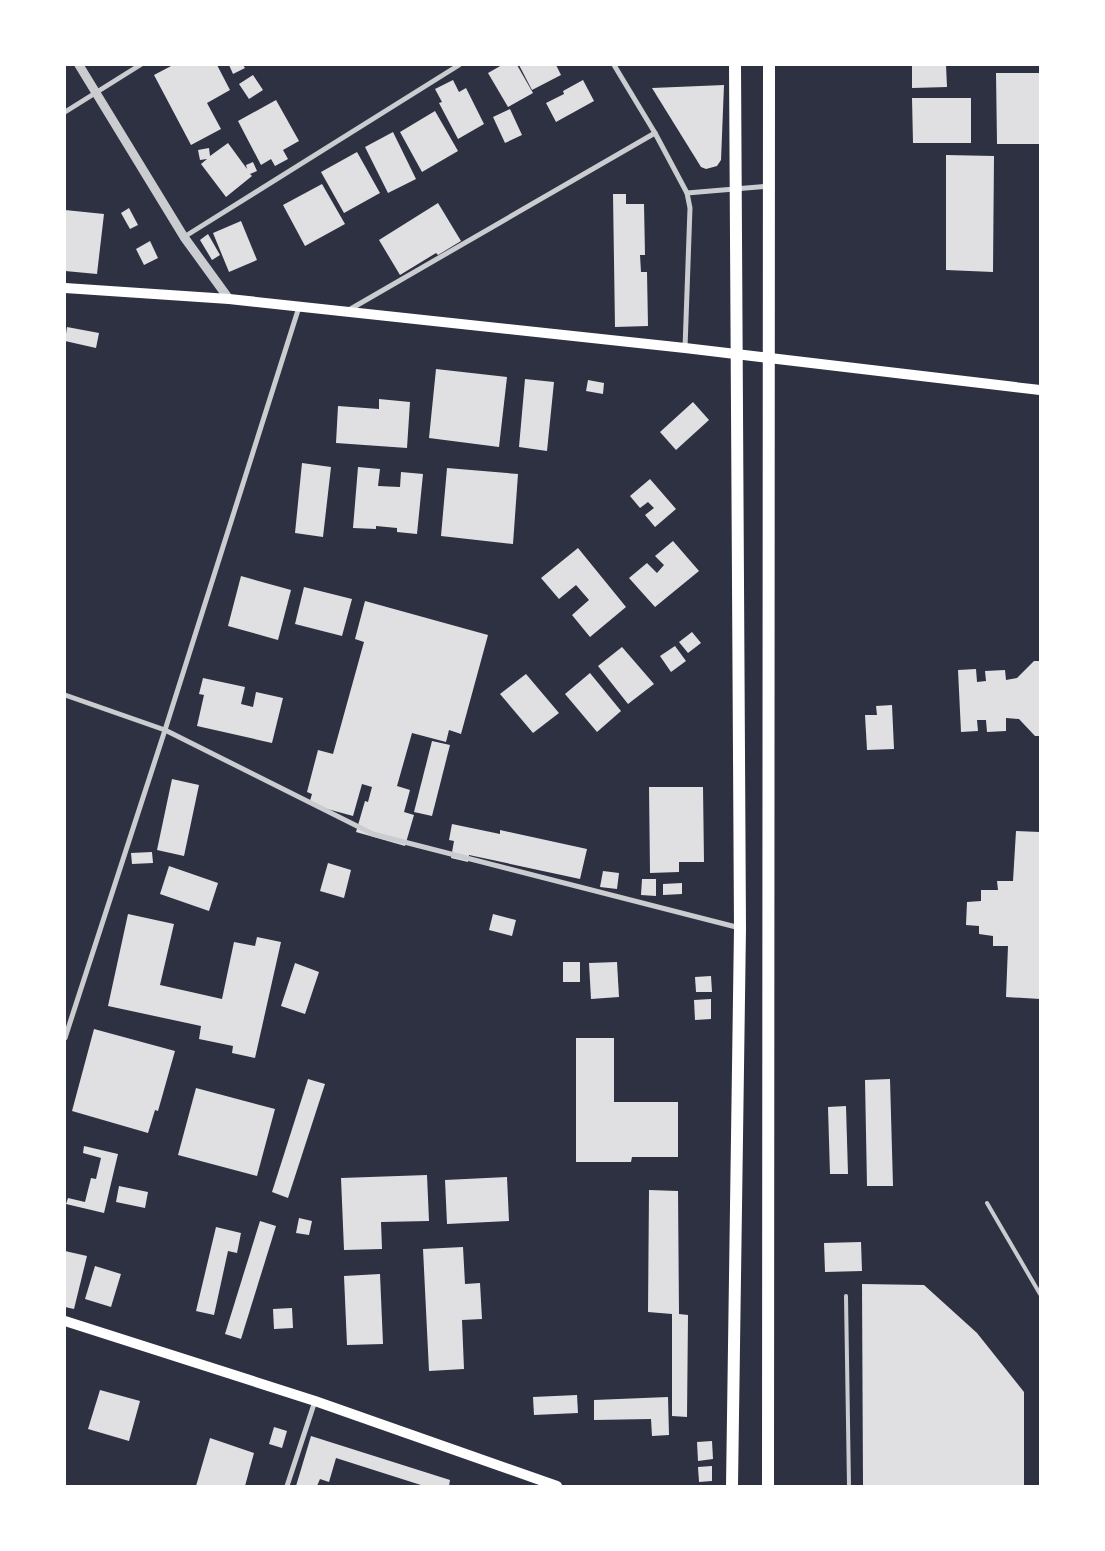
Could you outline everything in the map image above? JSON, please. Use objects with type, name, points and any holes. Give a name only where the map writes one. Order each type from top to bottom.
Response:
[{"type":"main road","points":[[732,1486],[740,928],[736,65]]},
{"type":"main road","points":[[768,1486],[770,65]]},
{"type":"main road","points":[[65,288],[229,299],[685,348],[1040,390]]},
{"type":"main road","points":[[65,1321],[315,1401],[557,1486]]},
{"type":"street","points":[[79,65],[184,237],[229,299]]},
{"type":"street","points":[[65,112],[140,65]]},
{"type":"street","points":[[184,237],[459,65]]},
{"type":"street","points":[[614,65],[655,133],[687,193],[690,208],[685,348]]},
{"type":"street","points":[[345,312],[655,133]]},
{"type":"street","points":[[687,193],[769,186]]},
{"type":"street","points":[[65,1038],[299,307]]},
{"type":"street","points":[[65,695],[165,730],[373,834],[740,928]]},
{"type":"street","points":[[287,1486],[315,1401]]},
{"type":"lane","points":[[987,1203],[1040,1294]]},
{"type":"lane","points":[[846,1296],[850,1486]]},
{"type":"building","points":[[173,65],[217,65],[230,90],[207,103],[221,129],[191,145],[154,75]]},
{"type":"building","points":[[229,65],[243,65],[245,68],[233,74]]},
{"type":"building","points":[[502,65],[517,65],[533,93],[508,107],[488,73]]},
{"type":"building","points":[[519,65],[556,65],[561,75],[532,90]]},
{"type":"building","points":[[912,65],[946,65],[947,87],[912,88]]},
{"type":"building","points":[[996,73],[1040,73],[1040,144],[997,144]]},
{"type":"building","points":[[253,75],[263,90],[249,99],[239,84]]},
{"type":"building","points":[[453,80],[459,92],[466,88],[484,124],[458,139],[439,103],[442,102],[435,89]]},
{"type":"building","points":[[583,80],[594,101],[556,122],[546,103],[564,94],[563,91]]},
{"type":"building","points":[[724,85],[721,160],[717,166],[706,169],[701,167],[652,88]]},
{"type":"building","points":[[912,98],[971,98],[971,143],[913,143]]},
{"type":"building","points":[[276,100],[299,141],[283,150],[288,159],[275,166],[271,159],[261,165],[238,121]]},
{"type":"building","points":[[510,109],[522,135],[505,143],[493,117]]},
{"type":"building","points":[[435,111],[458,151],[422,172],[400,132]]},
{"type":"building","points":[[393,132],[416,179],[388,193],[365,147]]},
{"type":"building","points":[[228,143],[247,169],[246,165],[253,162],[257,171],[250,174],[252,176],[226,197],[201,164],[207,159],[200,160],[198,150],[209,148],[210,156]]},
{"type":"building","points":[[357,152],[380,193],[344,213],[321,172]]},
{"type":"building","points":[[946,155],[994,156],[993,272],[946,270]]},
{"type":"building","points":[[322,184],[345,224],[305,246],[283,205]]},
{"type":"building","points":[[613,194],[626,194],[626,204],[644,204],[645,255],[640,255],[641,272],[647,272],[648,326],[615,327]]},
{"type":"building","points":[[438,203],[461,241],[438,255],[436,253],[400,275],[379,240]]},
{"type":"building","points":[[129,208],[138,225],[130,229],[121,213]]},
{"type":"building","points":[[65,210],[104,214],[97,274],[65,271]]},
{"type":"building","points":[[241,221],[257,260],[229,272],[213,233]]},
{"type":"building","points":[[208,234],[220,255],[212,260],[200,240]]},
{"type":"building","points":[[150,241],[158,258],[144,265],[136,249]]},
{"type":"building","points":[[67,327],[99,333],[96,348],[65,341]]},
{"type":"building","points":[[436,369],[507,377],[499,447],[429,438]]},
{"type":"building","points":[[525,379],[554,382],[547,451],[519,447]]},
{"type":"building","points":[[588,380],[604,383],[603,394],[586,391]]},
{"type":"building","points":[[379,399],[410,402],[407,448],[336,443],[338,406],[379,409]]},
{"type":"building","points":[[693,402],[709,420],[676,450],[660,432]]},
{"type":"building","points":[[302,463],[331,467],[323,537],[295,533]]},
{"type":"building","points":[[358,467],[380,469],[378,486],[400,487],[401,472],[423,474],[417,534],[397,532],[397,528],[376,526],[376,529],[353,528]]},
{"type":"building","points":[[447,468],[518,474],[513,544],[441,536]]},
{"type":"building","points":[[650,479],[676,509],[655,527],[645,515],[654,508],[648,502],[640,508],[630,496]]},
{"type":"building","points":[[673,541],[699,571],[655,607],[629,578],[647,563],[657,573],[664,565],[655,556]]},
{"type":"building","points":[[578,548],[626,607],[590,637],[572,615],[589,600],[576,585],[559,599],[541,578]]},
{"type":"building","points":[[241,576],[291,590],[278,640],[228,626]]},
{"type":"building","points":[[304,587],[352,599],[342,636],[295,624]]},
{"type":"building","points":[[365,601],[488,635],[461,734],[449,730],[446,742],[412,733],[397,786],[410,790],[404,812],[414,815],[405,846],[356,832],[365,801],[368,802],[372,787],[362,784],[353,816],[309,804],[312,794],[307,792],[318,750],[333,754],[364,642],[355,639]]},
{"type":"building","points":[[692,632],[701,643],[688,653],[679,642]]},
{"type":"building","points":[[675,646],[686,661],[671,672],[660,656]]},
{"type":"building","points":[[622,647],[654,684],[628,704],[598,666]]},
{"type":"building","points":[[1034,661],[1040,661],[1040,736],[1035,736],[1019,719],[1006,718],[1006,731],[987,732],[986,720],[977,720],[978,731],[961,732],[958,670],[976,669],[977,682],[986,681],[985,671],[1005,670],[1006,680],[1017,678]]},
{"type":"building","points":[[590,673],[621,711],[597,732],[565,694]]},
{"type":"building","points":[[526,674],[559,713],[533,733],[500,694]]},
{"type":"building","points":[[203,678],[245,687],[241,704],[253,707],[256,692],[283,698],[272,743],[197,726],[204,695],[199,694]]},
{"type":"building","points":[[892,705],[894,749],[867,750],[865,715],[877,715],[876,706]]},
{"type":"building","points":[[432,741],[450,745],[432,816],[414,812]]},
{"type":"building","points":[[172,779],[199,785],[184,856],[157,850]]},
{"type":"building","points":[[649,787],[703,787],[704,862],[679,862],[679,872],[650,873]]},
{"type":"building","points":[[452,824],[500,834],[500,830],[587,849],[580,879],[469,855],[468,862],[451,858],[454,841],[449,840]]},
{"type":"building","points":[[1016,831],[1040,832],[1040,999],[1006,997],[1008,946],[993,946],[993,936],[979,934],[979,926],[966,925],[967,902],[981,901],[981,890],[998,890],[997,881],[1013,881]]},
{"type":"building","points":[[152,852],[153,863],[132,864],[131,853]]},
{"type":"building","points":[[328,863],[351,870],[344,898],[320,891]]},
{"type":"building","points":[[169,866],[218,883],[209,911],[160,894]]},
{"type":"building","points":[[603,871],[619,873],[617,889],[600,887]]},
{"type":"building","points":[[642,879],[656,879],[656,896],[641,895]]},
{"type":"building","points":[[682,883],[682,894],[663,895],[663,884]]},
{"type":"building","points":[[128,914],[174,924],[160,985],[222,999],[234,942],[255,946],[257,937],[281,942],[255,1058],[232,1053],[233,1046],[199,1039],[201,1026],[108,1006]]},
{"type":"building","points":[[493,914],[516,920],[512,936],[489,930]]},
{"type":"building","points":[[563,962],[580,962],[580,982],[563,982]]},
{"type":"building","points":[[617,962],[619,997],[591,999],[589,963]]},
{"type":"building","points":[[295,963],[319,972],[305,1014],[281,1006]]},
{"type":"building","points":[[711,976],[712,992],[696,992],[695,977]]},
{"type":"building","points":[[711,999],[711,1019],[695,1020],[694,1000]]},
{"type":"building","points":[[94,1029],[175,1051],[158,1111],[155,1110],[148,1133],[72,1111]]},
{"type":"building","points":[[576,1038],[614,1038],[614,1102],[678,1102],[678,1157],[632,1157],[631,1162],[576,1162]]},
{"type":"building","points":[[308,1079],[325,1084],[288,1198],[272,1192]]},
{"type":"building","points":[[890,1079],[893,1186],[867,1186],[865,1080]]},
{"type":"building","points":[[196,1088],[275,1109],[257,1176],[178,1155]]},
{"type":"building","points":[[846,1106],[848,1174],[830,1174],[828,1107]]},
{"type":"building","points":[[84,1146],[118,1154],[104,1213],[66,1204],[68,1198],[85,1202],[91,1178],[96,1179],[101,1158],[83,1153]]},
{"type":"building","points":[[427,1175],[429,1221],[381,1222],[382,1249],[344,1250],[341,1178]]},
{"type":"building","points":[[507,1177],[509,1221],[447,1224],[445,1180]]},
{"type":"building","points":[[119,1186],[148,1192],[145,1208],[116,1202]]},
{"type":"building","points":[[649,1190],[678,1191],[679,1314],[688,1315],[687,1417],[672,1416],[672,1314],[648,1312]]},
{"type":"building","points":[[299,1218],[312,1221],[309,1235],[296,1233]]},
{"type":"building","points":[[260,1221],[276,1226],[241,1339],[225,1334]]},
{"type":"building","points":[[216,1227],[241,1233],[237,1253],[228,1251],[214,1315],[196,1311]]},
{"type":"building","points":[[861,1242],[862,1271],[825,1272],[824,1243]]},
{"type":"building","points":[[463,1247],[465,1284],[480,1283],[482,1319],[462,1320],[464,1369],[429,1371],[423,1249]]},
{"type":"building","points":[[65,1251],[87,1256],[74,1309],[65,1307]]},
{"type":"building","points":[[95,1266],[121,1274],[111,1307],[85,1299]]},
{"type":"building","points":[[380,1274],[383,1344],[347,1345],[344,1276]]},
{"type":"building","points":[[862,1284],[924,1285],[977,1333],[1024,1392],[1024,1486],[863,1486]]},
{"type":"building","points":[[292,1308],[293,1328],[274,1329],[273,1309]]},
{"type":"building","points":[[100,1390],[140,1401],[129,1441],[88,1429]]},
{"type":"building","points":[[577,1395],[578,1413],[534,1415],[533,1397]]},
{"type":"building","points":[[668,1397],[669,1435],[652,1436],[651,1419],[594,1420],[594,1400]]},
{"type":"building","points":[[274,1427],[287,1431],[282,1448],[269,1444]]},
{"type":"building","points":[[311,1436],[450,1480],[449,1486],[424,1486],[336,1458],[329,1482],[320,1479],[317,1486],[296,1486]]},
{"type":"building","points":[[210,1438],[254,1453],[245,1486],[196,1486]]},
{"type":"building","points":[[712,1441],[713,1459],[698,1461],[697,1442]]},
{"type":"building","points":[[712,1466],[712,1481],[699,1482],[698,1467]]}]
